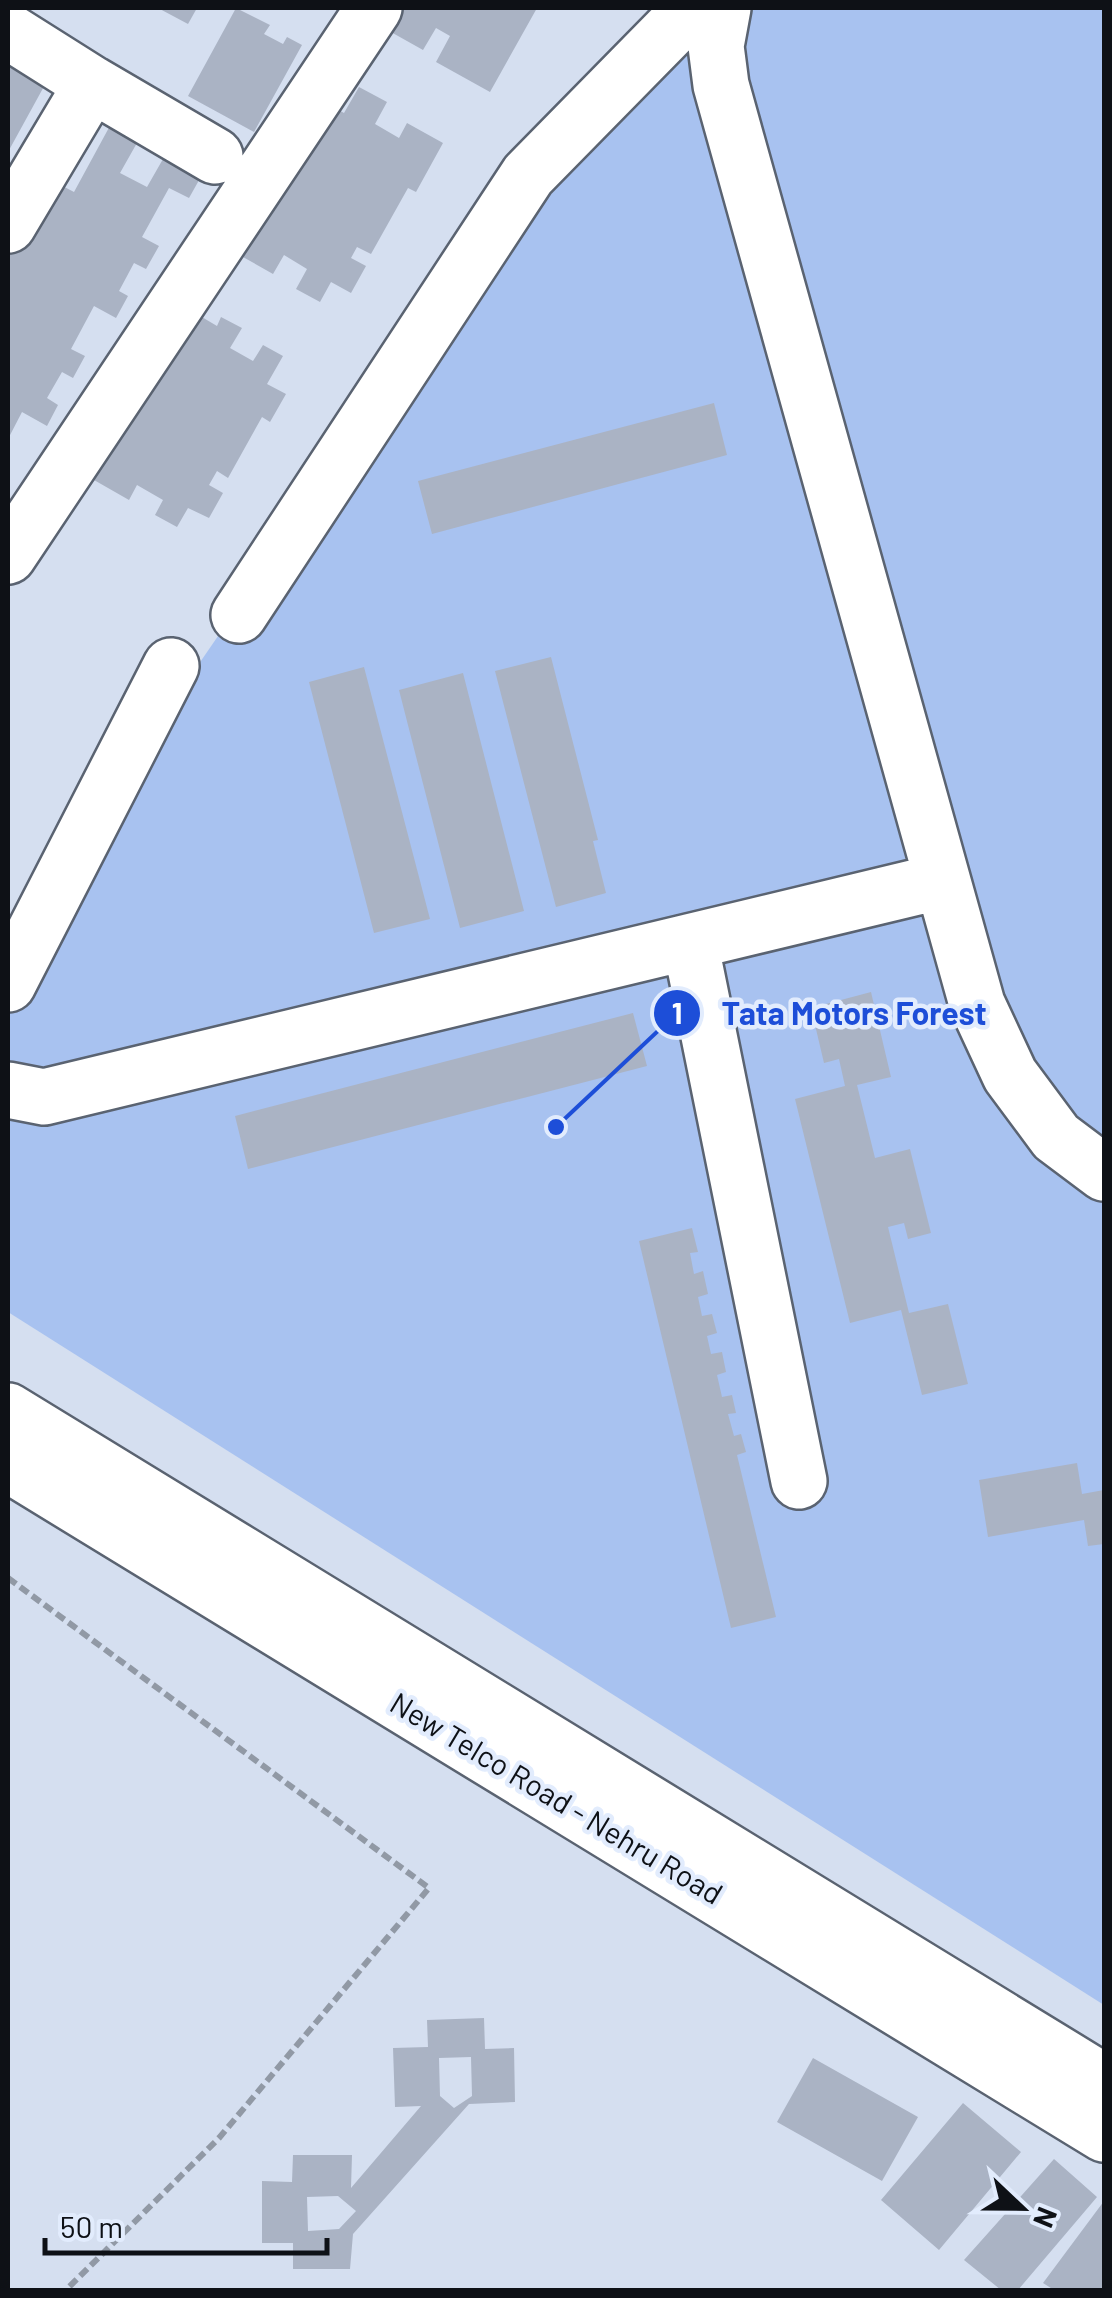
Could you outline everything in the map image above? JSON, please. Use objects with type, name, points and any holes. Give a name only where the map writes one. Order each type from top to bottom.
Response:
[{"type":"street","points":[[8,556],[374,8]]},
{"type":"street","points":[[239,615],[528,175],[692,8]]},
{"type":"street","points":[[724,8],[716,46],[721,85],[977,1004],[1010,1075],[1056,1137],[1104,1173]]},
{"type":"street","points":[[8,31],[215,156]]},
{"type":"street","points":[[9,217],[92,84]]},
{"type":"street","points":[[8,984],[170,666]]},
{"type":"street","points":[[8,1090],[44,1097],[942,881]]},
{"type":"street","points":[[690,942],[800,1481]]},
{"type":"street","name":"New Telco Road - Nehru Road","points":[[8,1411],[964,2022],[1104,2134]]},
{"type":"street","name":"New Telco Road - Nehru Road","points":[[8,1464],[964,2022],[1104,2082]]},
{"type":"path","points":[[8,1578],[429,1888],[219,2138],[66,2290]]},
{"type":"shaded area","points":[[649,8],[1104,8],[1104,2005],[8,1312],[8,942]]},
{"type":"building","points":[[158,8],[197,8],[188,24]]},
{"type":"building","points":[[236,8],[270,25],[264,34],[283,44],[287,37],[302,45],[254,132],[188,96]]},
{"type":"building","points":[[393,8],[537,8],[490,92],[436,62],[450,36],[436,28],[423,50],[382,27]]},
{"type":"building","points":[[8,40],[53,70],[8,152]]},
{"type":"building","points":[[359,87],[387,102],[375,124],[399,138],[407,123],[443,143],[416,192],[408,188],[371,254],[357,247],[351,258],[366,266],[351,293],[331,282],[320,302],[296,289],[307,269],[284,255],[273,274],[243,257],[328,104],[344,113]]},
{"type":"building","points":[[118,111],[146,127],[120,173],[147,187],[171,145],[207,166],[189,198],[169,188],[142,237],[159,246],[146,269],[134,263],[119,291],[128,296],[116,318],[94,306],[71,349],[85,356],[73,378],[62,372],[47,398],[58,405],[47,426],[22,412],[8,439],[8,237],[49,179],[74,192]]},
{"type":"building","points":[[190,310],[217,326],[221,317],[242,328],[230,348],[253,361],[263,345],[283,356],[267,384],[286,394],[270,422],[262,417],[228,478],[217,471],[209,485],[223,493],[209,518],[188,508],[177,527],[155,515],[163,500],[137,485],[129,500],[94,480]]},
{"type":"building","points":[[714,403],[727,455],[432,534],[418,481]]},
{"type":"building","points":[[551,657],[598,840],[593,841],[606,893],[556,907],[495,671]]},
{"type":"building","points":[[364,667],[430,919],[374,933],[309,682]]},
{"type":"building","points":[[463,673],[524,911],[460,928],[399,690]]},
{"type":"building","points":[[871,992],[891,1077],[857,1085],[875,1158],[910,1149],[931,1233],[908,1239],[904,1223],[888,1227],[909,1313],[948,1304],[968,1384],[922,1395],[901,1310],[850,1323],[795,1099],[845,1086],[839,1059],[824,1063],[811,1008]]},
{"type":"building","points":[[633,1013],[647,1066],[248,1169],[235,1116]]},
{"type":"building","points":[[692,1228],[698,1252],[690,1253],[694,1274],[703,1271],[708,1294],[698,1297],[702,1316],[712,1314],[717,1333],[707,1336],[711,1354],[722,1352],[726,1372],[717,1375],[722,1397],[732,1395],[736,1413],[728,1414],[734,1436],[741,1434],[746,1452],[737,1455],[776,1617],[731,1628],[639,1241]]},
{"type":"building","points":[[1077,1463],[1082,1494],[1104,1490],[1104,1544],[1088,1546],[1084,1520],[988,1537],[979,1480]]},
{"type":"building","points":[[484,2018],[485,2049],[514,2048],[515,2102],[469,2104],[353,2234],[350,2269],[293,2269],[293,2243],[262,2243],[262,2181],[292,2182],[293,2155],[352,2155],[351,2188],[421,2106],[395,2107],[393,2048],[428,2047],[427,2020]],"holes":[[[471,2057],[472,2096],[454,2108],[440,2096],[439,2058]],[[338,2196],[356,2211],[339,2229],[308,2231],[307,2197]]]},
{"type":"building","points":[[813,2058],[918,2117],[882,2181],[777,2122]]},
{"type":"building","points":[[963,2103],[1021,2152],[939,2250],[881,2200]]},
{"type":"building","points":[[1054,2159],[1097,2197],[1018,2290],[1001,2290],[964,2260]]},
{"type":"building","points":[[1104,2201],[1104,2290],[1054,2290],[1043,2283]]},
{"type":"place","name":"Tata Motors Forest","points":[[556,1127]]}]
